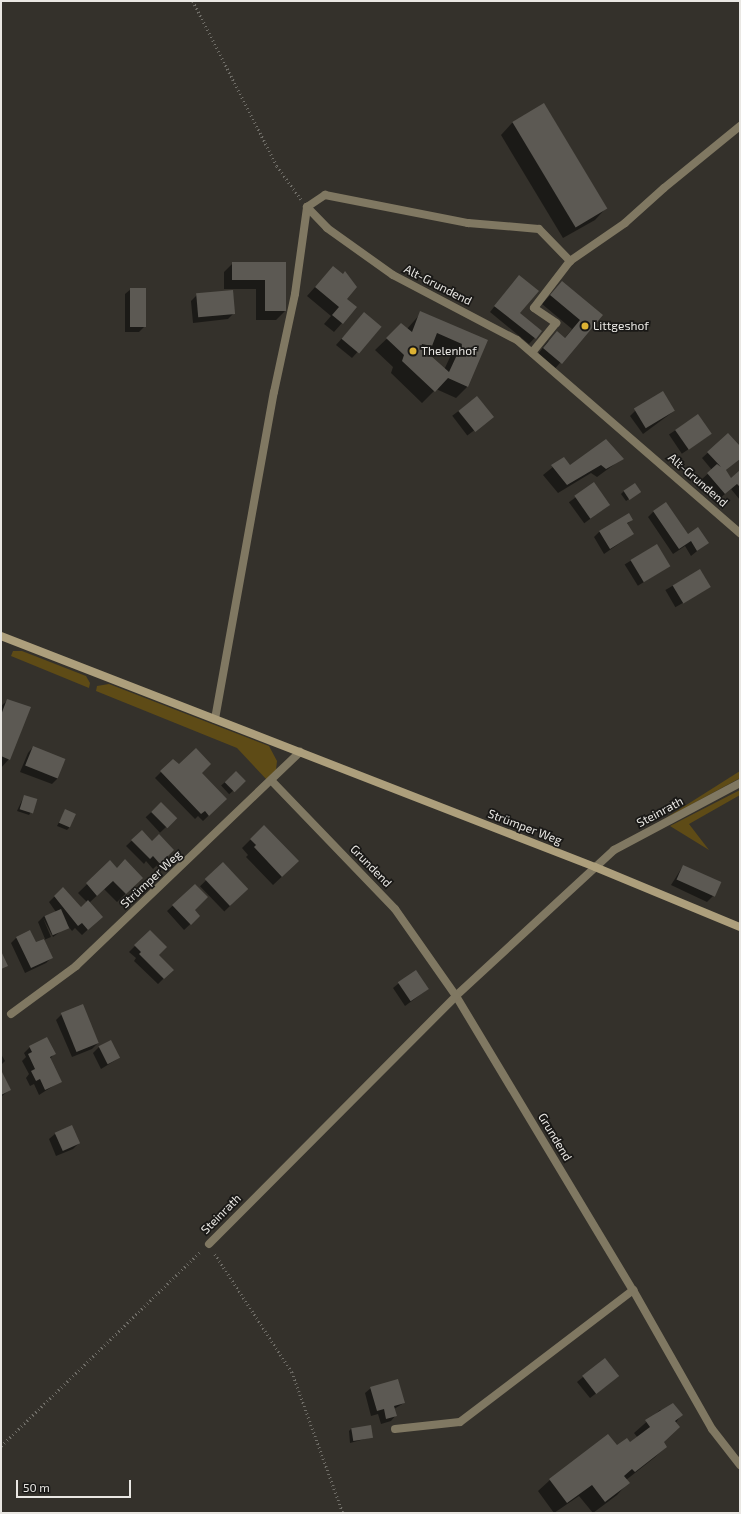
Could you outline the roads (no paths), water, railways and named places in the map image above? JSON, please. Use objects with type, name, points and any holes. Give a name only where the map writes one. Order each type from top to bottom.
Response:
[{"type":"street","points":[[532,353],[556,323],[534,308],[570,261],[625,223],[664,188],[740,126]]},
{"type":"street","points":[[215,719],[274,392],[294,294],[307,207],[325,195],[468,224],[539,229],[570,261]]},
{"type":"street","name":"Alt-Grundend","points":[[307,207],[327,228],[393,275],[503,331],[532,353],[740,533]]},
{"type":"street","name":"Strümper Weg","points":[[1,636],[595,867],[740,927]]},
{"type":"street","name":"Strümper Weg","points":[[11,1014],[76,966],[272,781],[300,752]]},
{"type":"street","name":"Grundend","points":[[272,781],[395,909],[456,996],[633,1290],[712,1429],[740,1465]]},
{"type":"street","name":"Steinrath","points":[[595,867],[614,850],[740,783]]},
{"type":"street","points":[[456,996],[595,867]]},
{"type":"street","name":"Steinrath","points":[[209,1244],[456,996]]},
{"type":"street","points":[[395,1429],[460,1422],[633,1290]]},
{"type":"place","name":"Littgeshof","points":[[585,326]]},
{"type":"place","name":"Thelenhof","points":[[413,351]]}]
